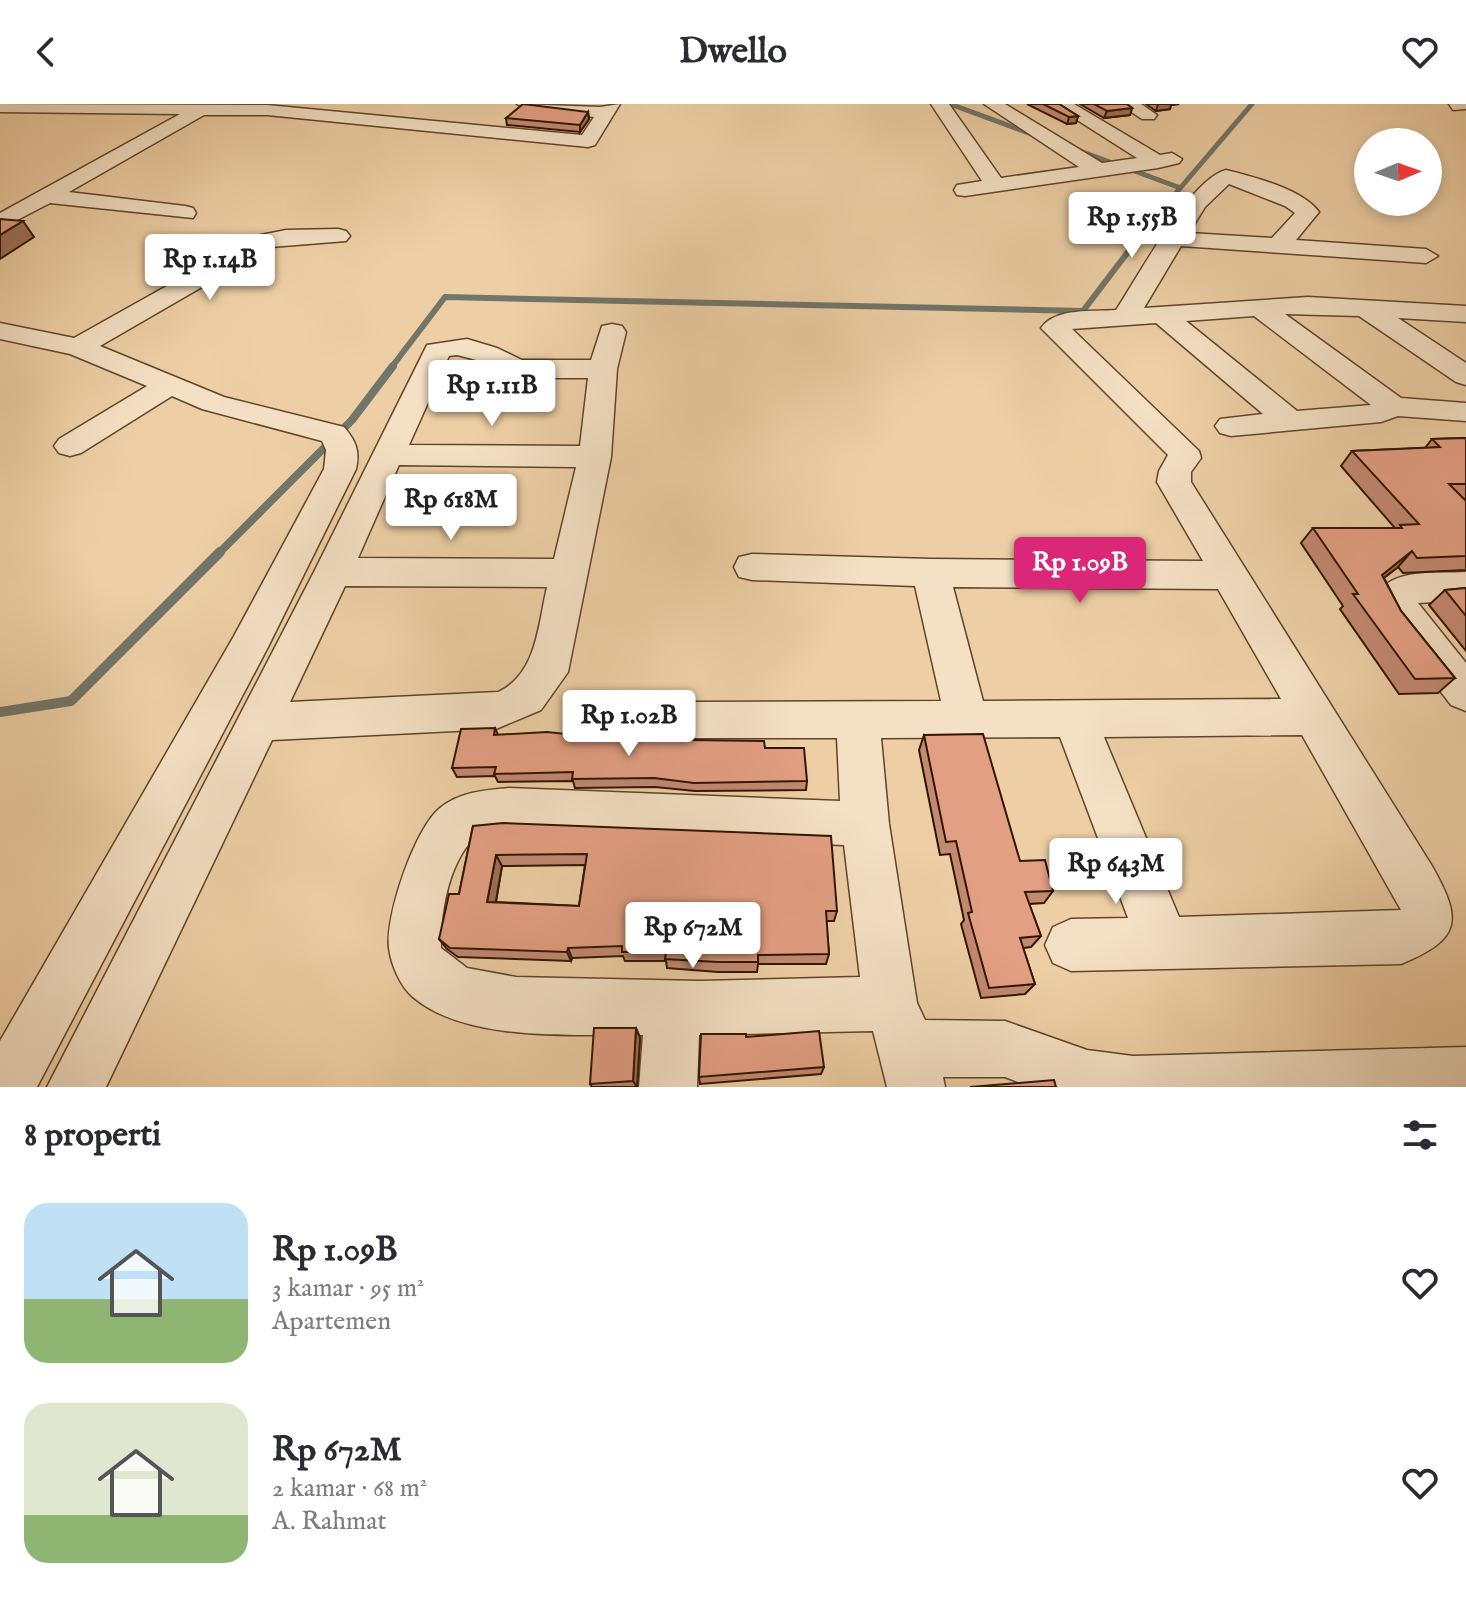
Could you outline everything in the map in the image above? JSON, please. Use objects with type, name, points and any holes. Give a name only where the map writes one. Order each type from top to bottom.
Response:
[{"type":"street","points":[[395,122],[421,104]]},
{"type":"street","points":[[487,131],[516,104]]},
{"type":"street","points":[[14,111],[116,107],[198,112],[273,107],[588,141],[607,108],[526,104]]},
{"type":"street","points":[[940,104],[995,185]]},
{"type":"street","points":[[993,104],[1054,142],[1116,168]]},
{"type":"street","points":[[965,190],[1165,161],[1061,104]]},
{"type":"street","points":[[1128,104],[1148,115]]},
{"type":"street","points":[[0,222],[198,112]]},
{"type":"street","points":[[453,128],[472,112]]},
{"type":"street","points":[[968,143],[988,148],[1037,179]]},
{"type":"street","points":[[1125,317],[1196,203],[1226,176],[1293,201],[1308,212],[1278,246]]},
{"type":"street","points":[[47,196],[185,213]]},
{"type":"street","points":[[78,347],[264,241],[286,237],[338,236]]},
{"type":"street","points":[[1174,239],[1426,256]]},
{"type":"street","points":[[1071,945],[1401,938],[1421,928],[1427,920],[1426,905],[1317,717],[1174,482],[1175,471],[1185,458],[1183,451],[1055,328],[1062,322],[1308,305],[1466,314]]},
{"type":"street","points":[[1363,306],[1466,376]]},
{"type":"street","points":[[1259,308],[1393,407]]},
{"type":"street","points":[[1163,315],[1290,421]]},
{"type":"street","points":[[0,331],[78,347],[222,405],[338,439],[340,469],[248,647],[6,1087]]},
{"type":"street","points":[[257,722],[496,711],[519,704],[533,694],[547,672],[570,573],[595,457],[603,369],[612,332]]},
{"type":"street","points":[[76,1087],[333,572],[429,372],[515,368],[603,369]]},
{"type":"street","points":[[70,446],[171,384]]},
{"type":"street","points":[[1231,426],[1381,413],[1393,407],[1466,412]]},
{"type":"street","points":[[388,455],[595,457]]},
{"type":"street","points":[[752,567],[931,573],[1230,575]]},
{"type":"street","points":[[333,572],[570,573]]},
{"type":"street","points":[[931,573],[967,720]]},
{"type":"street","points":[[1466,586],[1405,590],[1396,595],[1403,613],[1466,693]]},
{"type":"street","points":[[692,720],[1317,717]]},
{"type":"street","points":[[1075,719],[1164,943]]},
{"type":"street","points":[[858,720],[865,824],[905,1046]]},
{"type":"street","points":[[865,824],[509,810],[477,813],[458,822],[443,837],[416,914],[412,947],[423,970],[447,988],[495,1002],[672,1010],[905,1046],[1005,1049],[1087,1079],[1133,1085],[1377,1082],[1466,1076]]},
{"type":"street","points":[[668,1087],[672,1010]]},
{"type":"building","points":[[523,104],[588,112],[580,125],[506,118]]},
{"type":"building","points":[[1043,104],[1059,104],[1078,116],[1069,117]]},
{"type":"building","points":[[1094,104],[1127,104],[1132,108],[1107,111]]},
{"type":"building","points":[[0,219],[23,221],[0,235]]},
{"type":"building","points":[[1466,438],[1466,484],[1449,484],[1466,501],[1466,556],[1417,558],[1412,551],[1382,575],[1401,611],[1455,678],[1415,679],[1353,594],[1358,594],[1313,528],[1402,528],[1400,525],[1419,524],[1352,451],[1440,447],[1432,439]]},
{"type":"building","points":[[1466,588],[1466,616],[1445,590]]},
{"type":"building","points":[[495,728],[494,735],[547,732],[614,739],[764,741],[765,748],[804,748],[807,781],[694,783],[654,778],[572,779],[573,772],[494,774],[496,767],[452,768],[461,729]]},
{"type":"building","points":[[983,734],[1020,861],[1045,860],[1053,891],[1025,892],[1041,936],[1020,938],[1035,984],[989,988],[968,913],[972,912],[956,841],[946,842],[924,735]]},
{"type":"building","points":[[503,823],[831,836],[837,911],[826,911],[829,954],[758,955],[758,962],[718,962],[665,959],[666,952],[622,952],[622,946],[568,948],[567,952],[450,948],[439,939],[449,894],[459,894],[473,826]],"holes":[[[587,854],[579,906],[487,902],[496,855]]]},
{"type":"building","points":[[594,1028],[636,1028],[633,1081],[590,1084]]},
{"type":"building","points":[[819,1031],[824,1067],[699,1077],[701,1034],[746,1034],[746,1037]]},
{"type":"building","points":[[1054,1080],[1056,1087],[970,1087]]},
{"type":"waterway","points":[[950,104],[1037,136]]},
{"type":"waterway","points":[[1152,221],[1252,104]]},
{"type":"waterway","points":[[1077,150],[1178,187]]},
{"type":"waterway","points":[[391,368],[445,297],[1083,311],[1153,219]]},
{"type":"waterway","points":[[0,712],[71,701],[352,420],[393,366]]}]
